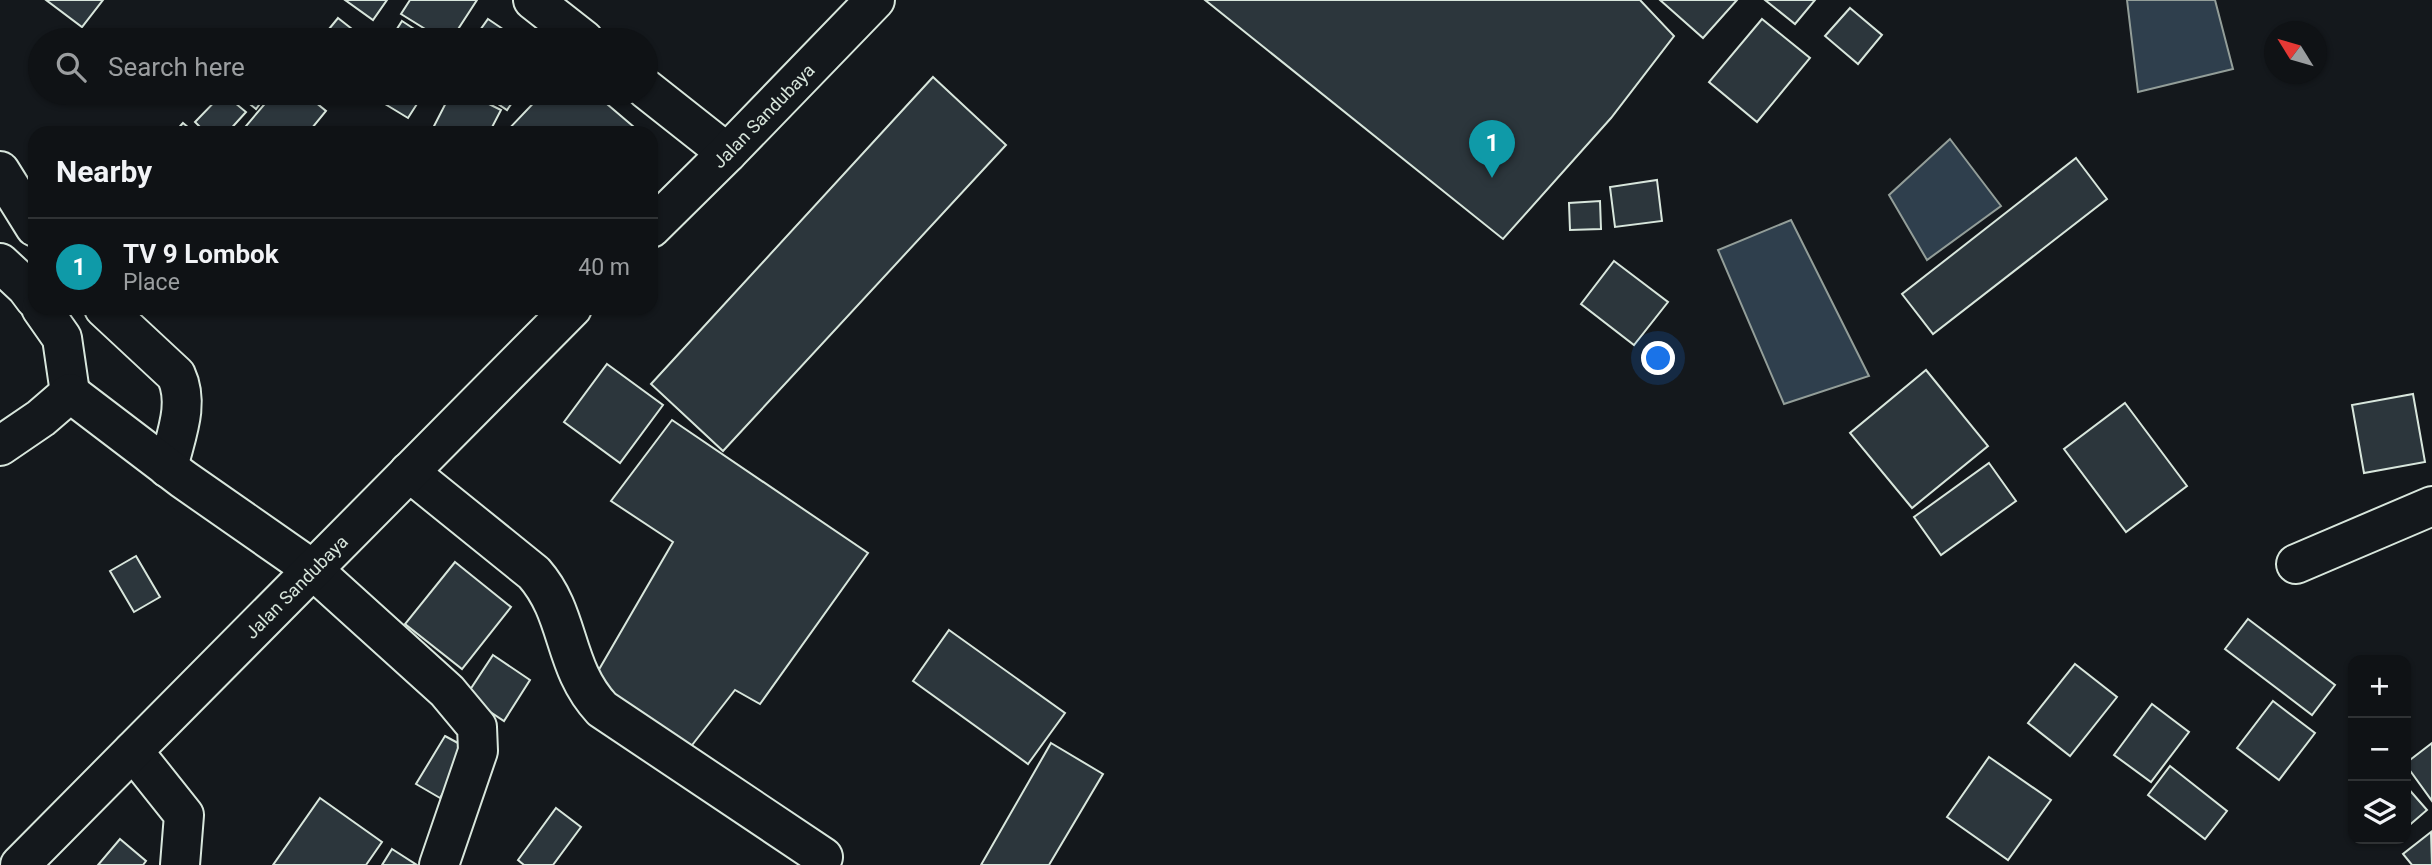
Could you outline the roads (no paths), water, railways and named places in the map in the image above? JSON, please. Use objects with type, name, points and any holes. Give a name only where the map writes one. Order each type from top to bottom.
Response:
[{"type":"main road","points":[[533,0],[569,28]]},
{"type":"main road","name":"Jalan Sandubaya","points":[[658,222],[875,0]]},
{"type":"main road","points":[[658,98],[727,153]]},
{"type":"main road","points":[[0,171],[28,216]]},
{"type":"main road","points":[[0,263],[28,290]]},
{"type":"main road","points":[[46,315],[62,338],[70,393],[176,473],[312,569],[447,691],[477,727],[478,751],[439,865]]},
{"type":"main road","points":[[112,315],[176,375],[183,404],[176,473]]},
{"type":"main road","name":"Jalan Sandubaya","points":[[20,865],[565,315]]},
{"type":"main road","points":[[0,446],[41,418],[70,393]]},
{"type":"main road","points":[[409,472],[534,573],[545,586],[555,602],[576,672],[591,698],[602,709],[822,857]]},
{"type":"main road","points":[[2296,564],[2432,506]]},
{"type":"main road","points":[[133,751],[184,815],[180,865]]},
{"type":"water","points":[[2127,0],[2215,0],[2233,69],[2138,92]]},
{"type":"water","points":[[1950,139],[2001,206],[1927,260],[1889,195]]},
{"type":"water","points":[[1791,220],[1869,376],[1784,404],[1718,250]]},
{"type":"place","name":"TV 9 Lombok","points":[[1492,178]]}]
